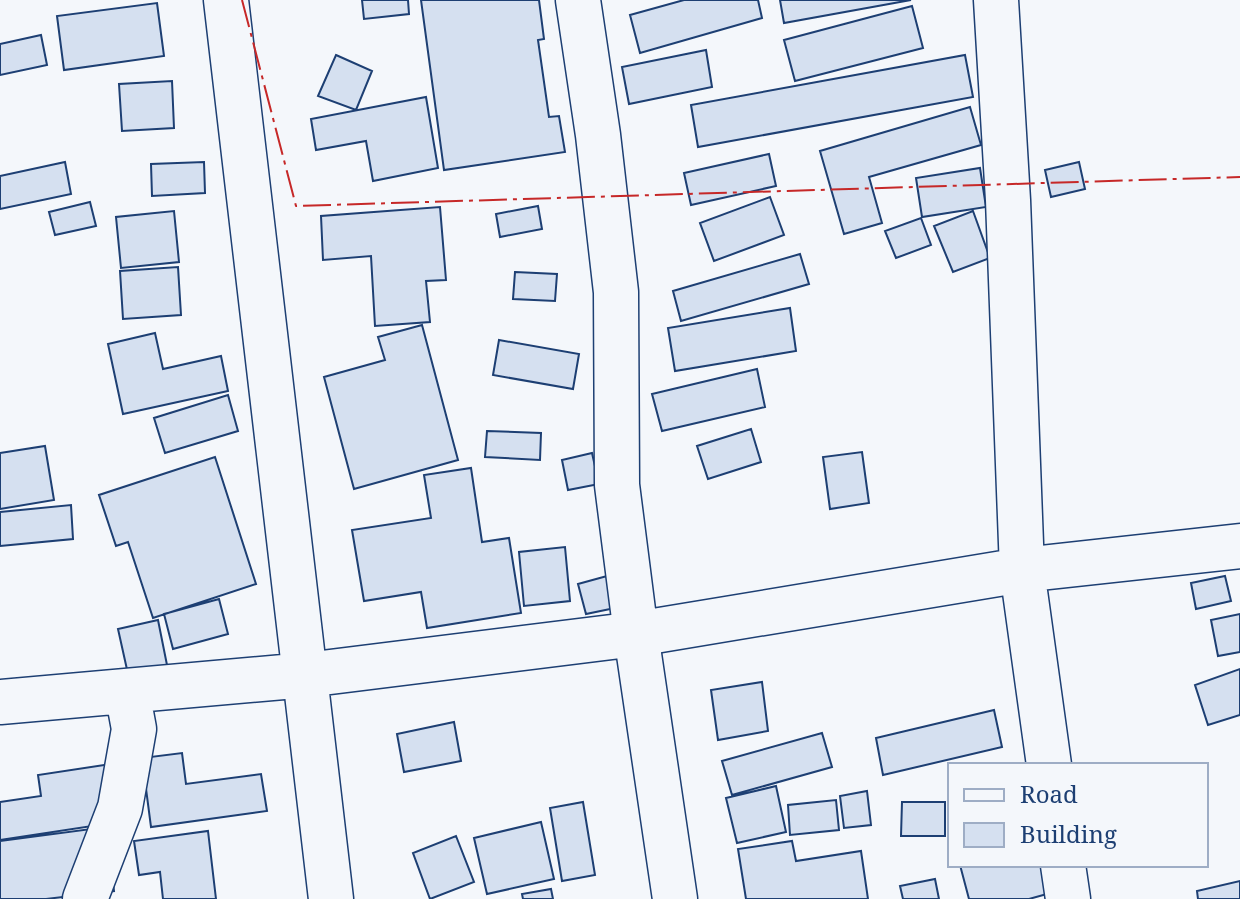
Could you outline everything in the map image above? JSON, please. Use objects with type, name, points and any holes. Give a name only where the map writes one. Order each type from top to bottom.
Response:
[{"type":"street","points":[[226,0],[331,899]]},
{"type":"street","points":[[578,0],[598,135],[616,292],[617,485],[675,899]]},
{"type":"street","points":[[996,0],[1008,200],[1022,570],[1049,763]]},
{"type":"street","points":[[0,702],[306,675],[636,634],[1022,570],[1240,546]]},
{"type":"street","points":[[85,899],[120,808],[134,729],[127,691]]},
{"type":"street","points":[[1063,867],[1068,899]]},
{"type":"building","points":[[362,0],[408,0],[409,14],[364,19]]},
{"type":"building","points":[[421,0],[539,0],[544,39],[538,40],[549,117],[559,116],[565,152],[444,170]]},
{"type":"building","points":[[684,0],[758,0],[762,18],[640,53],[630,15]]},
{"type":"building","points":[[780,0],[911,0],[784,23]]},
{"type":"building","points":[[157,3],[164,56],[64,70],[57,16]]},
{"type":"building","points":[[912,6],[923,48],[795,81],[784,40]]},
{"type":"building","points":[[41,35],[47,65],[0,75],[0,44]]},
{"type":"building","points":[[706,50],[712,87],[629,104],[622,67]]},
{"type":"building","points":[[336,55],[372,71],[356,110],[318,96]]},
{"type":"building","points":[[965,55],[973,97],[698,147],[691,105]]},
{"type":"building","points":[[172,81],[174,128],[122,131],[119,84]]},
{"type":"building","points":[[426,97],[438,168],[373,181],[366,141],[316,150],[311,119]]},
{"type":"building","points":[[970,107],[981,145],[869,177],[882,223],[844,234],[820,151]]},
{"type":"building","points":[[769,154],[776,186],[691,205],[684,173]]},
{"type":"building","points":[[65,162],[71,194],[0,209],[0,176]]},
{"type":"building","points":[[204,162],[205,193],[152,196],[151,164]]},
{"type":"building","points":[[1079,162],[1085,189],[1051,197],[1045,170]]},
{"type":"building","points":[[980,168],[986,207],[922,217],[916,178]]},
{"type":"building","points":[[770,197],[784,235],[714,261],[700,223]]},
{"type":"building","points":[[90,202],[96,226],[55,235],[49,212]]},
{"type":"building","points":[[538,206],[542,229],[500,237],[496,214]]},
{"type":"building","points":[[440,207],[446,280],[426,281],[430,322],[375,326],[371,256],[323,260],[321,216]]},
{"type":"building","points":[[174,211],[179,262],[121,268],[116,217]]},
{"type":"building","points":[[973,211],[990,258],[953,272],[934,226]]},
{"type":"building","points":[[921,218],[931,245],[896,258],[885,231]]},
{"type":"building","points":[[800,254],[809,284],[681,321],[673,291]]},
{"type":"building","points":[[178,267],[181,315],[123,319],[120,271]]},
{"type":"building","points":[[515,272],[557,274],[555,301],[513,299]]},
{"type":"building","points":[[790,308],[796,351],[675,371],[668,328]]},
{"type":"building","points":[[422,325],[458,460],[354,489],[324,377],[385,360],[378,337]]},
{"type":"building","points":[[155,333],[163,369],[221,356],[228,391],[123,414],[108,344]]},
{"type":"building","points":[[499,340],[579,354],[573,389],[493,375]]},
{"type":"building","points":[[757,369],[765,407],[662,431],[652,394]]},
{"type":"building","points":[[228,395],[238,431],[165,453],[154,418]]},
{"type":"building","points":[[751,429],[761,462],[708,479],[697,446]]},
{"type":"building","points":[[487,431],[541,433],[540,460],[485,457]]},
{"type":"building","points":[[45,446],[54,500],[0,509],[0,453]]},
{"type":"building","points":[[862,452],[869,503],[830,509],[823,457]]},
{"type":"building","points":[[592,453],[599,484],[568,490],[562,460]]},
{"type":"building","points":[[215,457],[256,584],[153,618],[128,542],[116,546],[99,495]]},
{"type":"building","points":[[471,468],[482,542],[509,538],[521,613],[427,628],[421,592],[364,601],[352,530],[431,518],[424,475]]},
{"type":"building","points":[[71,505],[73,539],[0,546],[0,512]]},
{"type":"building","points":[[565,547],[570,601],[524,606],[519,552]]},
{"type":"building","points":[[607,576],[615,608],[586,614],[578,584]]},
{"type":"building","points":[[1225,576],[1231,601],[1196,609],[1191,583]]},
{"type":"building","points":[[219,599],[228,634],[173,649],[164,614]]},
{"type":"building","points":[[1240,614],[1240,652],[1218,656],[1211,620]]},
{"type":"building","points":[[158,620],[169,675],[130,683],[118,629]]},
{"type":"building","points":[[1240,669],[1240,715],[1208,725],[1195,685]]},
{"type":"building","points":[[762,682],[768,731],[718,740],[711,690]]},
{"type":"building","points":[[994,710],[1002,747],[883,775],[876,738]]},
{"type":"building","points":[[454,722],[461,761],[404,772],[397,734]]},
{"type":"building","points":[[822,733],[832,767],[732,795],[722,761]]},
{"type":"building","points":[[182,753],[186,784],[261,774],[267,811],[151,827],[142,758]]},
{"type":"building","points":[[124,762],[132,820],[0,840],[0,802],[41,796],[38,775]]},
{"type":"building","points":[[776,786],[786,832],[737,843],[726,798]]},
{"type":"building","points":[[867,791],[871,825],[844,828],[840,796]]},
{"type":"building","points":[[836,800],[839,830],[790,835],[788,805]]},
{"type":"building","points":[[583,802],[595,875],[562,881],[550,808]]},
{"type":"building","points":[[902,802],[945,802],[945,836],[901,836]]},
{"type":"building","points":[[541,822],[554,879],[487,894],[474,838]]},
{"type":"building","points":[[106,827],[114,891],[46,899],[0,899],[0,841]]},
{"type":"building","points":[[208,831],[216,899],[163,899],[160,872],[139,875],[134,841]]},
{"type":"building","points":[[456,836],[474,882],[430,899],[413,853]]},
{"type":"building","points":[[792,841],[796,861],[861,851],[868,899],[746,899],[738,849]]},
{"type":"building","points":[[961,867],[1067,867],[1072,887],[1029,899],[969,899]]},
{"type":"building","points":[[935,879],[939,899],[903,899],[900,886]]},
{"type":"building","points":[[1240,881],[1240,899],[1198,899],[1197,891]]},
{"type":"building","points":[[551,889],[553,899],[523,899],[522,894]]},
{"type":"power","points":[[242,0],[296,206],[1240,177]]}]
